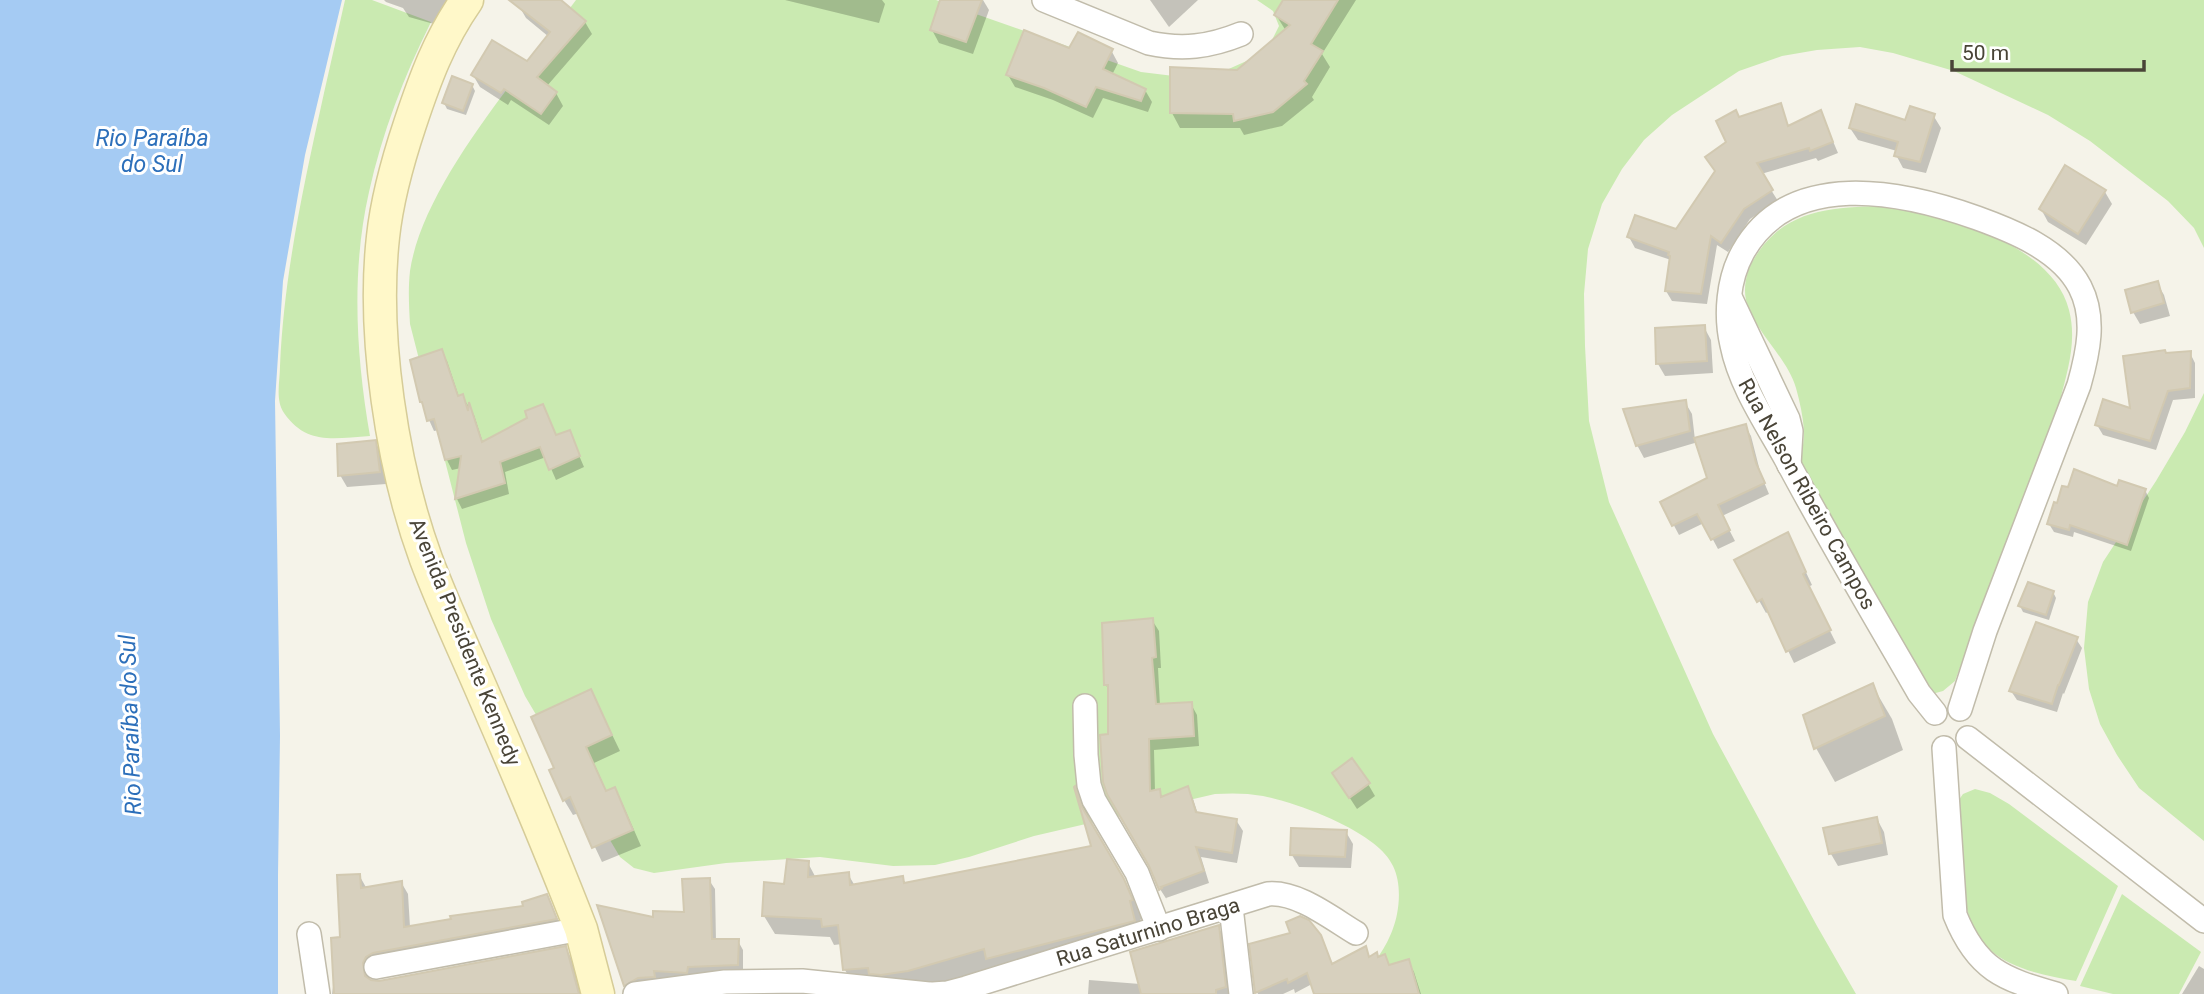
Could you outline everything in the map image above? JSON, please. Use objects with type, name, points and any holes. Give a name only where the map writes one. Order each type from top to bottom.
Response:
[{"type":"main road","name":"Avenida Presidente Kennedy","points":[[467,0],[450,25],[425,80],[389,197],[383,237],[381,292],[382,352],[389,409],[402,479],[426,558],[582,929],[598,994]]},
{"type":"street","points":[[1044,0],[1149,43],[1166,46],[1201,47],[1241,34]]},
{"type":"street","name":"Rua Nelson Ribeiro Campos","points":[[1935,713],[1919,693],[1789,465],[1751,394],[1731,344],[1728,320],[1730,296],[1738,260],[1759,229],[1778,213],[1798,203],[1820,197],[1843,193],[1901,197],[1992,223],[2015,233],[2059,261],[2080,285],[2088,313],[2090,328],[2080,384],[1985,631],[1960,709]]},
{"type":"street","points":[[1086,706],[1087,771],[1094,800],[1137,873],[1159,929]]},
{"type":"street","points":[[1946,707],[1960,709],[1969,718],[1971,732],[1958,747],[1944,748],[1930,734],[1931,720],[1935,713],[1946,707]]},
{"type":"street","points":[[1968,738],[2204,921]]},
{"type":"street","points":[[1944,748],[1955,915],[1962,932],[1982,960],[1994,971],[2009,979],[2056,994]]},
{"type":"street","name":"Rua Saturnino Braga","points":[[635,994],[724,982],[802,981],[931,994],[947,993],[1268,894],[1293,896],[1356,933]]},
{"type":"street","points":[[1231,907],[1241,994]]},
{"type":"street","points":[[376,967],[582,929]]},
{"type":"street","points":[[309,934],[318,994]]},
{"type":"green space","points":[[345,0],[372,0],[431,22],[387,127],[363,222],[358,314],[361,375],[370,436],[322,438],[302,431],[281,408],[279,390],[282,331],[296,229]]},
{"type":"green space","points":[[576,0],[936,0],[1141,72],[1182,77],[1222,72],[1262,54],[1279,26],[1273,11],[1257,0],[2204,0],[2204,248],[2194,228],[2168,201],[2090,141],[2048,115],[1954,71],[1893,53],[1860,47],[1782,56],[1739,71],[1672,115],[1644,140],[1622,169],[1602,204],[1588,249],[1584,294],[1589,421],[1609,502],[1713,734],[1856,994],[1331,994],[1366,970],[1387,942],[1398,908],[1399,890],[1395,871],[1385,854],[1355,831],[1316,812],[1263,796],[1215,794],[1034,836],[935,865],[893,866],[820,857],[726,863],[654,873],[634,868],[620,857],[525,696],[491,619],[466,543],[410,324],[410,271],[419,237],[434,202],[478,129]]},
{"type":"green space","points":[[1897,205],[1945,217],[1998,238],[2022,252],[2043,268],[2059,288],[2069,310],[2072,332],[2060,400],[1955,681],[1943,691],[1932,694],[1801,468],[1804,431],[1796,388],[1785,365],[1756,322],[1745,295],[1746,278],[1752,263],[1767,241],[1782,228],[1816,212]]},
{"type":"green space","points":[[2204,393],[2204,841],[2139,788],[2117,755],[2100,724],[2089,689],[2084,648],[2088,602],[2103,562],[2156,481]]},
{"type":"green space","points":[[1975,789],[1990,793],[2009,804],[2118,886],[2076,981],[2009,963],[1990,950],[1979,937],[1965,903],[1954,807],[1963,794]]},
{"type":"green space","points":[[2122,894],[2201,952],[2179,994],[2113,994],[2080,986]]},
{"type":"water","name":"Rio Paraíba do Sul","points":[[0,0],[342,0],[305,155],[283,281],[275,401],[280,736],[278,994],[0,994]]},
{"type":"building","points":[[509,0],[561,0],[586,21],[537,77],[557,92],[541,114],[504,89],[501,93],[471,75],[492,40],[527,61],[550,32]]},
{"type":"building","points":[[940,0],[982,0],[966,42],[930,30]]},
{"type":"building","points":[[1283,0],[1338,0],[1311,44],[1323,51],[1304,81],[1307,84],[1273,112],[1234,121],[1233,114],[1170,113],[1170,67],[1237,70],[1290,25],[1274,15]]},
{"type":"building","points":[[1024,30],[1069,48],[1078,32],[1113,49],[1103,69],[1146,89],[1141,101],[1096,87],[1086,107],[1006,75]]},
{"type":"building","points":[[452,76],[473,84],[463,111],[442,103]]},
{"type":"building","points":[[1781,103],[1788,126],[1821,110],[1833,142],[1810,151],[1809,148],[1757,163],[1773,190],[1744,209],[1721,243],[1711,236],[1701,294],[1665,291],[1669,252],[1627,237],[1635,215],[1676,229],[1715,171],[1705,157],[1726,142],[1716,121],[1736,110],[1739,117]]},
{"type":"building","points":[[1856,104],[1905,120],[1910,106],[1935,114],[1920,162],[1894,156],[1898,142],[1849,128]]},
{"type":"building","points":[[2065,165],[2106,190],[2078,234],[2039,209]]},
{"type":"building","points":[[2158,281],[2164,303],[2131,313],[2125,290]]},
{"type":"building","points":[[1705,325],[1707,361],[1656,364],[1655,328]]},
{"type":"building","points":[[442,349],[458,396],[463,394],[468,411],[469,402],[482,442],[527,418],[525,411],[543,404],[556,435],[570,430],[580,456],[549,470],[540,447],[500,462],[505,483],[455,499],[461,456],[445,460],[434,419],[427,421],[420,402],[410,360]]},
{"type":"building","points":[[2165,350],[2166,353],[2191,351],[2190,388],[2168,391],[2150,441],[2095,425],[2103,399],[2130,408],[2123,356]]},
{"type":"building","points":[[1686,400],[1690,431],[1636,446],[1623,409]]},
{"type":"building","points":[[1746,424],[1756,463],[1765,483],[1718,505],[1730,530],[1711,540],[1697,514],[1672,526],[1660,502],[1707,478],[1694,438]]},
{"type":"building","points":[[376,440],[380,472],[338,476],[337,444]]},
{"type":"building","points":[[2074,469],[2117,486],[2119,480],[2146,489],[2127,545],[2070,525],[2069,530],[2047,524],[2054,502],[2057,503],[2062,486],[2068,487]]},
{"type":"building","points":[[1788,532],[1806,572],[1803,574],[1831,630],[1786,652],[1762,599],[1757,602],[1734,560]]},
{"type":"building","points":[[2028,582],[2054,591],[2046,615],[2018,606]]},
{"type":"building","points":[[1153,618],[1156,657],[1152,658],[1156,704],[1192,702],[1194,736],[1149,739],[1150,791],[1160,789],[1161,797],[1188,786],[1196,812],[1237,819],[1232,853],[1196,847],[1204,871],[1159,890],[1149,866],[1107,794],[1103,782],[1100,735],[1108,734],[1108,685],[1104,685],[1102,623]]},
{"type":"building","points":[[2036,622],[2078,637],[2052,704],[2009,691]]},
{"type":"building","points":[[1873,683],[1885,716],[1814,749],[1803,715]]},
{"type":"building","points":[[591,689],[612,735],[586,747],[606,791],[615,787],[633,830],[592,848],[570,797],[563,801],[549,770],[554,768],[531,717]]},
{"type":"building","points":[[1352,758],[1370,783],[1349,798],[1332,773]]},
{"type":"building","points":[[1075,786],[1082,807],[1124,879],[1133,900],[1130,901],[1135,921],[986,959],[984,949],[908,971],[881,975],[869,974],[868,968],[843,970],[838,925],[822,927],[821,919],[762,916],[764,882],[784,884],[787,859],[809,861],[808,877],[849,872],[850,885],[903,876],[904,883],[1091,846]]},
{"type":"building","points":[[1877,817],[1882,843],[1829,854],[1823,828]]},
{"type":"building","points":[[1291,828],[1347,830],[1345,857],[1290,855]]},
{"type":"building","points":[[360,874],[361,888],[402,881],[404,927],[451,919],[450,916],[523,906],[522,902],[547,894],[557,919],[373,953],[366,957],[363,963],[365,976],[371,980],[379,981],[566,946],[579,994],[334,994],[331,938],[340,937],[337,875]]},
{"type":"building","points":[[710,878],[712,939],[739,939],[738,965],[688,967],[687,973],[654,971],[655,977],[638,978],[624,986],[597,905],[653,917],[653,911],[684,912],[682,879]]},
{"type":"building","points":[[1300,916],[1309,920],[1321,935],[1332,964],[1366,946],[1369,957],[1377,952],[1378,957],[1385,954],[1389,965],[1409,959],[1419,994],[1314,994],[1307,973],[1288,983],[1287,979],[1255,993],[1249,944],[1290,933],[1286,922]]},
{"type":"building","points":[[1219,925],[1226,987],[1216,990],[1216,994],[1141,994],[1130,952]]}]
